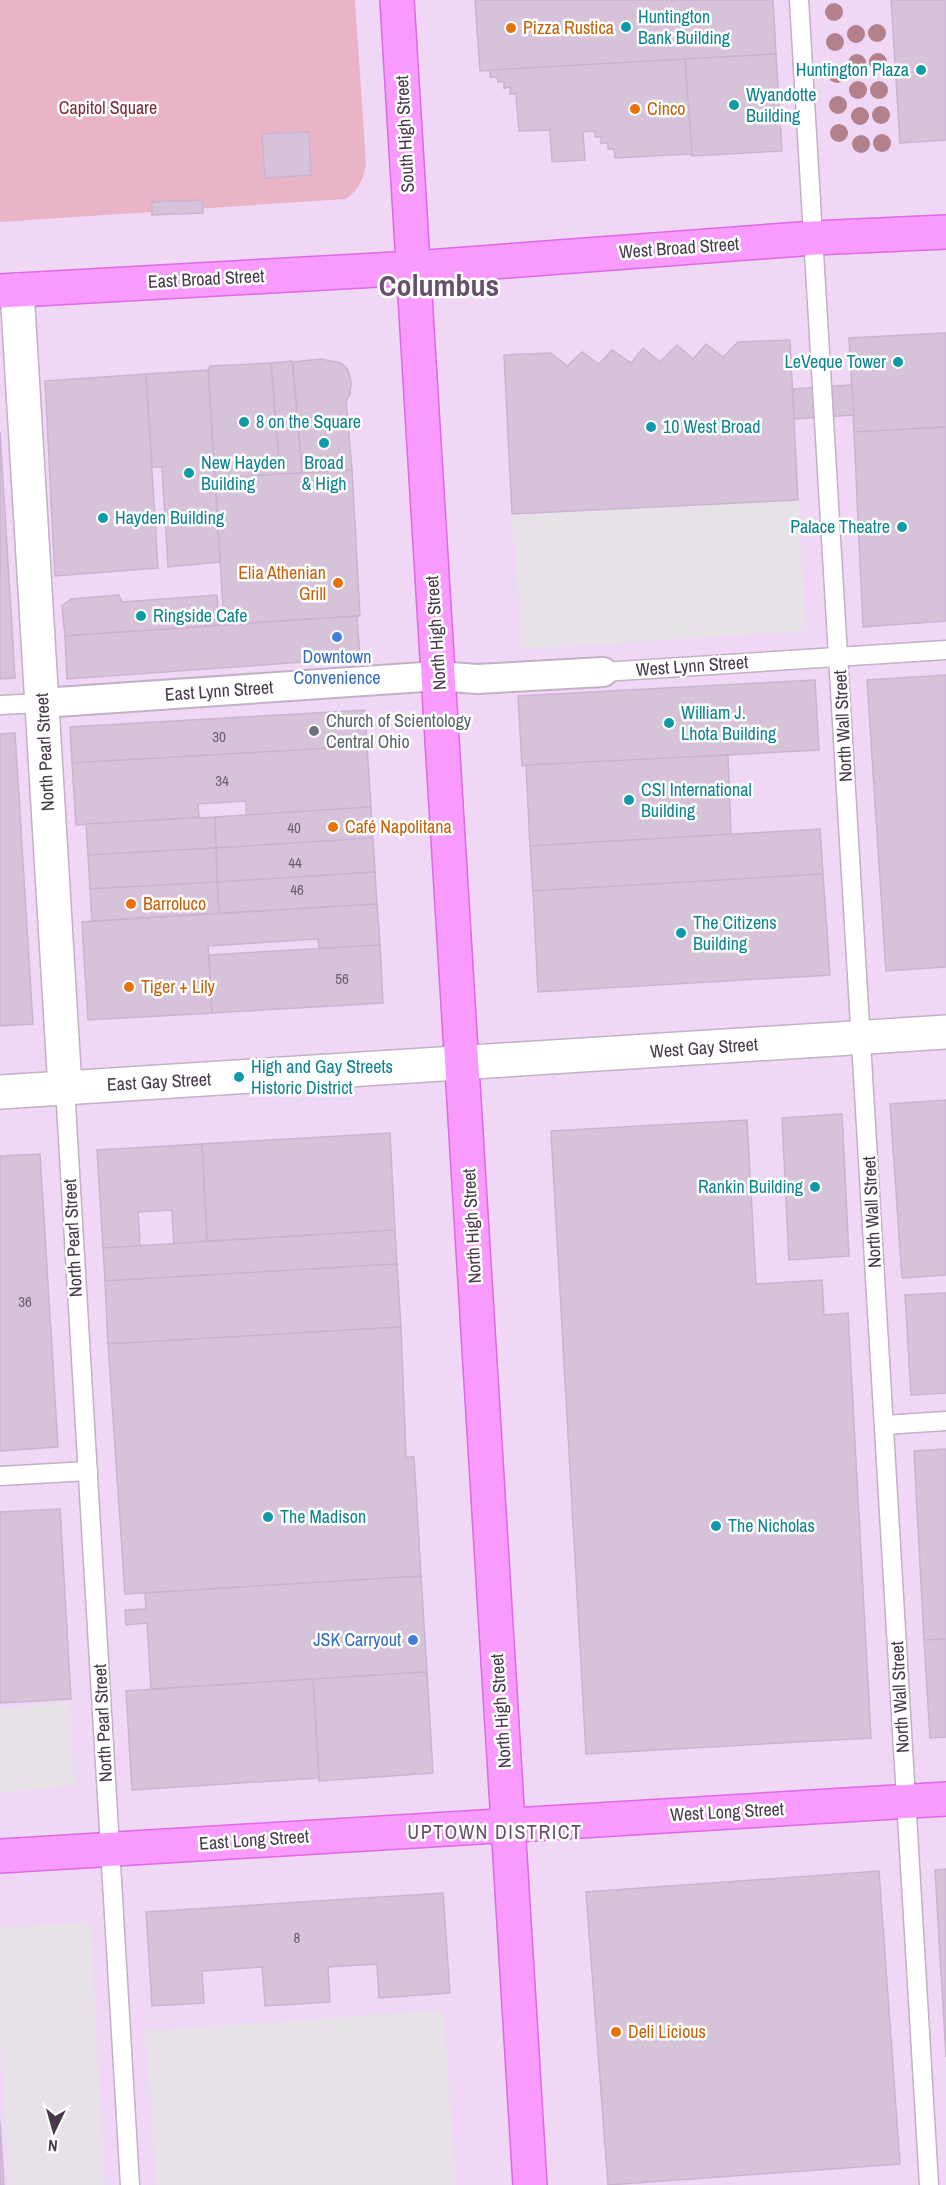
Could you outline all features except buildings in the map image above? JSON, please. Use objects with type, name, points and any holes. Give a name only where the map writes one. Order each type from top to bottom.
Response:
[{"type":"main road","name":"South High Street","points":[[397,0],[413,268]]},
{"type":"main road","name":"West Broad Street","points":[[413,268],[814,238],[946,232]]},
{"type":"main road","name":"East Broad Street","points":[[8,291],[413,268]]},
{"type":"main road","name":"North High Street","points":[[413,268],[530,2185]]},
{"type":"main road","name":"West Long Street","points":[[508,1825],[946,1799]]},
{"type":"main road","name":"East Long Street","points":[[0,1856],[508,1825]]},
{"type":"street","name":"North Pearl Street","points":[[8,291],[42,703],[65,1088]]},
{"type":"street","name":"West Lynn Street","points":[[438,676],[477,679],[603,672]]},
{"type":"street","name":"East Lynn Street","points":[[42,703],[438,676]]},
{"type":"street","name":"West Gay Street","points":[[462,1064],[946,1032]]},
{"type":"street","name":"East Gay Street","points":[[0,1092],[462,1064]]},
{"type":"lane","name":"North Wall Street","points":[[800,0],[929,2185]]},
{"type":"lane","name":"West Lynn Street","points":[[603,672],[946,650]]},
{"type":"lane","name":"East Lynn Street","points":[[0,705],[42,703]]},
{"type":"lane","name":"North Pearl Street","points":[[65,1088],[130,2185]]},
{"type":"lane","points":[[884,1425],[946,1421]]},
{"type":"lane","points":[[0,1476],[87,1471]]},
{"type":"shaded area","points":[[0,0],[946,0],[946,2185],[0,2185]]},
{"type":"shaded area","points":[[798,500],[806,631],[522,649],[512,514]]},
{"type":"shaded area","points":[[69,1703],[75,1786],[0,1792],[0,1708]]},
{"type":"shaded area","points":[[90,1922],[105,2185],[9,2185],[0,2034],[0,1927]]},
{"type":"shaded area","points":[[443,2010],[456,2185],[157,2185],[145,2031]]},
{"type":"green space","name":"Capitol Square","points":[[0,0],[355,0],[366,163],[360,183],[346,199],[0,222]]},
{"type":"place","name":"Huntington Bank Building","points":[[626,27]]},
{"type":"place","name":"Pizza Rustica","points":[[511,28]]},
{"type":"place","name":"Huntington Plaza","points":[[921,70]]},
{"type":"place","name":"Wyandotte Building","points":[[734,105]]},
{"type":"place","name":"Cinco","points":[[635,109]]},
{"type":"place","name":"LeVeque Tower","points":[[898,362]]},
{"type":"place","name":"8 on the Square","points":[[244,422]]},
{"type":"place","name":"10 West Broad","points":[[651,427]]},
{"type":"place","name":"Broad & High","points":[[324,443]]},
{"type":"place","name":"New Hayden Building","points":[[189,473]]},
{"type":"place","name":"Hayden Building","points":[[103,518]]},
{"type":"place","name":"Palace Theatre","points":[[902,527]]},
{"type":"place","name":"Elia Athenian Grill","points":[[338,583]]},
{"type":"place","name":"Ringside Cafe","points":[[141,616]]},
{"type":"place","name":"Downtown Convenience","points":[[337,637]]},
{"type":"place","name":"William J. Lhota Building","points":[[669,723]]},
{"type":"place","name":"Church of Scientology Central Ohio","points":[[314,731]]},
{"type":"place","name":"CSI International Building","points":[[629,800]]},
{"type":"place","name":"Café Napolitana","points":[[333,827]]},
{"type":"place","name":"Barroluco","points":[[131,904]]},
{"type":"place","name":"The Citizens Building","points":[[681,933]]},
{"type":"place","name":"Tiger + Lily","points":[[129,987]]},
{"type":"place","name":"High and Gay Streets Historic District","points":[[239,1077]]},
{"type":"place","name":"Rankin Building","points":[[815,1187]]},
{"type":"place","name":"The Madison","points":[[268,1517]]},
{"type":"place","name":"The Nicholas","points":[[716,1526]]},
{"type":"place","name":"JSK Carryout","points":[[413,1640]]},
{"type":"place","name":"Deli Licious","points":[[616,2032]]},
{"type":"district","name":"Columbus","points":[[439,286]]},
{"type":"district","name":"UPTOWN DISTRICT","points":[[495,1832]]}]
